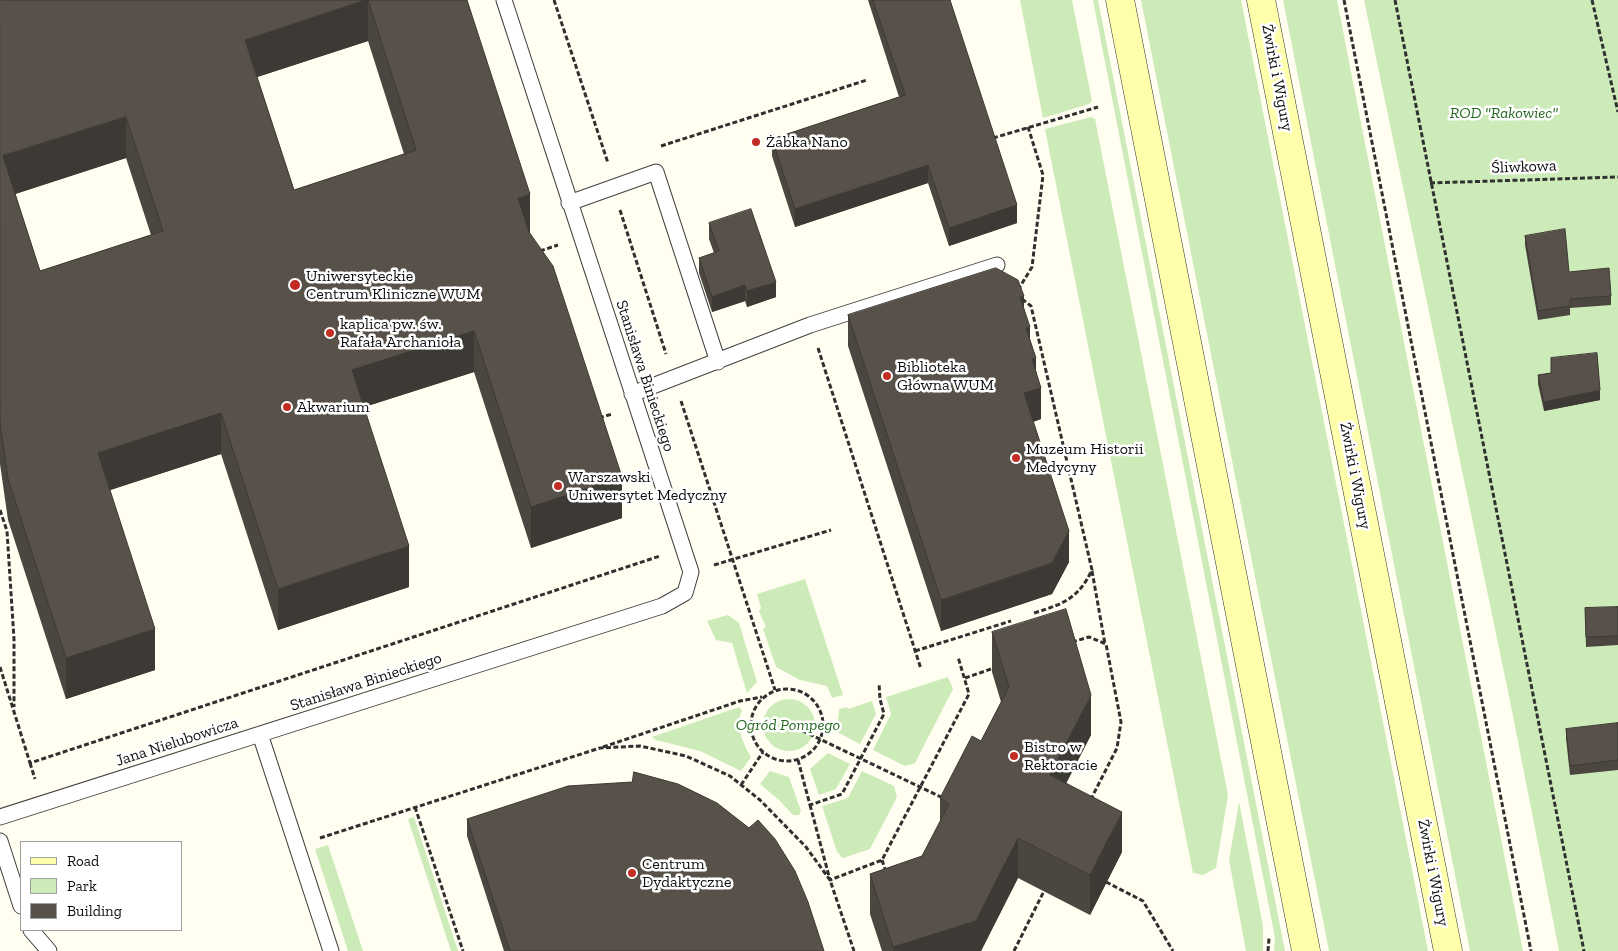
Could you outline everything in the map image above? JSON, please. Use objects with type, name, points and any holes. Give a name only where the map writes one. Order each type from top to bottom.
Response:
[{"type":"main road","points":[[1120,0],[1306,951]]},
{"type":"main road","name":"Żwirki i Wigury","points":[[1261,0],[1448,951]]},
{"type":"lane","name":"Stanisława Binieckiego","points":[[260,734],[662,606],[685,593],[691,572],[504,0]]},
{"type":"lane","points":[[569,202],[656,172],[718,362]]},
{"type":"lane","points":[[632,394],[810,325],[997,265]]},
{"type":"lane","name":"Jana Nielubowicza","points":[[0,817],[260,734],[331,951]]},
{"type":"lane","points":[[0,841],[20,903]]},
{"type":"lane","points":[[33,931],[49,951]]},
{"type":"path","points":[[554,0],[608,163],[617,160]]},
{"type":"path","points":[[1344,0],[1531,951]]},
{"type":"path","points":[[1395,0],[1584,951]]},
{"type":"path","points":[[1592,0],[1618,112]]},
{"type":"path","points":[[654,148],[867,80]]},
{"type":"path","points":[[990,139],[1098,108]]},
{"type":"path","points":[[1028,127],[1043,175],[1032,267],[1015,294],[1031,306],[1092,570],[1122,722],[1117,748],[1088,804]]},
{"type":"path","name":"Śliwkowa","points":[[1430,183],[1618,177]]},
{"type":"path","points":[[612,186],[775,690]]},
{"type":"path","points":[[535,252],[561,244],[558,235]]},
{"type":"path","points":[[810,325],[921,669]]},
{"type":"path","points":[[595,419],[616,412]]},
{"type":"path","points":[[0,510],[7,531],[14,630],[14,710]]},
{"type":"path","points":[[709,566],[831,530]]},
{"type":"path","points":[[30,763],[663,555]]},
{"type":"path","points":[[1034,614],[1070,599],[1080,590],[1092,570]]},
{"type":"path","points":[[915,651],[1011,621]]},
{"type":"path","points":[[1063,645],[1089,637],[1106,644]]},
{"type":"path","points":[[830,880],[882,860],[969,694],[958,657]]},
{"type":"path","points":[[0,667],[38,786]]},
{"type":"path","points":[[965,678],[998,667]]},
{"type":"path","points":[[810,805],[842,794],[884,714],[880,699],[879,683]]},
{"type":"path","points":[[320,838],[740,701],[762,697],[775,690],[797,689],[815,700],[824,719],[821,740],[812,752],[798,760],[780,761],[762,752],[752,735],[752,715],[762,697]]},
{"type":"path","points":[[782,721],[861,757],[949,802]]},
{"type":"path","points":[[600,748],[640,746],[686,756],[730,776],[760,800],[806,847],[830,880]]},
{"type":"path","points":[[741,785],[762,752]]},
{"type":"path","points":[[798,760],[830,880],[854,951]]},
{"type":"path","points":[[415,807],[463,951]]},
{"type":"path","points":[[882,860],[888,878]]},
{"type":"path","points":[[1106,882],[1143,901],[1173,951]]},
{"type":"path","points":[[1014,951],[1044,891]]},
{"type":"green space","points":[[1020,0],[1072,0],[1092,101],[1089,104],[1043,118]]},
{"type":"green space","points":[[1093,0],[1098,0],[1285,951],[1274,951],[1275,938]]},
{"type":"green space","points":[[1141,0],[1241,0],[1428,951],[1329,951]]},
{"type":"green space","points":[[1283,0],[1337,0],[1523,951],[1470,951]]},
{"type":"green space","name":"ROD \"Rakowiec\"","points":[[1364,0],[1618,0],[1618,951],[1559,951],[1510,701]]},
{"type":"green space","points":[[1091,117],[1095,119],[1228,795],[1216,868],[1203,875],[1193,873],[1045,129]]},
{"type":"green space","points":[[805,579],[843,695],[832,698],[827,686],[800,680],[776,667],[763,629],[766,627],[759,611],[761,608],[757,594]]},
{"type":"green space","points":[[728,615],[739,623],[757,682],[747,693],[732,643],[716,640],[707,621]]},
{"type":"green space","points":[[948,677],[953,689],[915,763],[905,766],[873,750],[891,714],[886,697]]},
{"type":"green space","name":"Ogród Pompego","points":[[789,699],[803,703],[811,711],[815,725],[811,739],[803,747],[789,751],[775,747],[767,739],[763,725],[767,711],[775,703]]},
{"type":"green space","points":[[872,701],[876,714],[860,744],[837,732],[839,709],[847,707],[848,709]]},
{"type":"green space","points":[[739,707],[742,710],[739,722],[741,734],[751,757],[741,771],[700,751],[656,740],[652,737]]},
{"type":"green space","points":[[828,753],[850,764],[836,789],[819,795],[810,769]]},
{"type":"green space","points":[[770,771],[789,777],[801,811],[799,815],[793,815],[760,784]]},
{"type":"green space","points":[[862,771],[894,786],[897,797],[870,849],[843,858],[837,852],[822,806],[848,798]]},
{"type":"green space","points":[[1239,802],[1263,926],[1263,951],[1246,951],[1229,860]]},
{"type":"green space","points":[[414,817],[458,951],[451,951],[408,819]]},
{"type":"green space","points":[[328,845],[363,951],[348,951],[315,849]]},
{"type":"building","points":[[0,0],[366,0],[245,40],[294,190],[416,150],[368,0],[467,0],[530,194],[518,198],[529,232],[553,266],[622,477],[531,507],[474,331],[352,370],[409,546],[278,589],[221,413],[98,453],[155,629],[66,658],[8,479],[0,423]],"holes":[[[126,117],[163,231],[40,271],[3,156]]]},
{"type":"building","points":[[873,0],[950,0],[1017,205],[949,228],[928,165],[795,209],[772,139],[905,95]]},
{"type":"building","points":[[751,209],[776,282],[747,291],[745,285],[712,297],[699,258],[719,251],[709,223]]},
{"type":"building","points":[[1565,229],[1569,272],[1609,268],[1611,296],[1570,299],[1570,306],[1538,311],[1525,236]]},
{"type":"building","points":[[996,268],[1018,280],[1024,296],[1020,297],[1030,327],[1026,328],[1036,358],[1032,359],[1041,388],[1024,393],[1069,531],[1052,563],[941,600],[848,315]]},
{"type":"building","points":[[1597,353],[1600,390],[1544,402],[1538,375],[1551,373],[1551,358]]},
{"type":"building","points":[[1618,607],[1618,636],[1586,637],[1585,608]]},
{"type":"building","points":[[1066,609],[1091,695],[1050,775],[1122,812],[1090,875],[1018,838],[976,921],[893,947],[870,874],[922,856],[949,804],[940,798],[972,736],[981,741],[1009,687],[992,632]]},
{"type":"building","points":[[1618,723],[1618,760],[1570,766],[1566,729]]},
{"type":"building","name":"Centrum Dydaktyczne","points":[[634,772],[678,784],[717,803],[749,828],[758,820],[775,839],[795,871],[808,902],[824,951],[510,951],[467,819],[568,786],[632,782]]},
{"type":"place","name":"Żabka Nano","points":[[756,142]]},
{"type":"place","name":"Uniwersyteckie Centrum Kliniczne WUM","points":[[295,285]]},
{"type":"place","name":"kaplica pw. św. Rafała Archanioła","points":[[330,333]]},
{"type":"place","name":"Biblioteka Główna WUM","points":[[887,376]]},
{"type":"place","name":"Akwarium","points":[[287,407]]},
{"type":"place","name":"Muzeum Historii Medycyny","points":[[1016,458]]},
{"type":"place","name":"Warszawski Uniwersytet Medyczny","points":[[558,486]]},
{"type":"place","name":"Bistro w Rektoracie","points":[[1014,756]]},
{"type":"place","name":"Centrum Dydaktyczne","points":[[632,873]]}]
